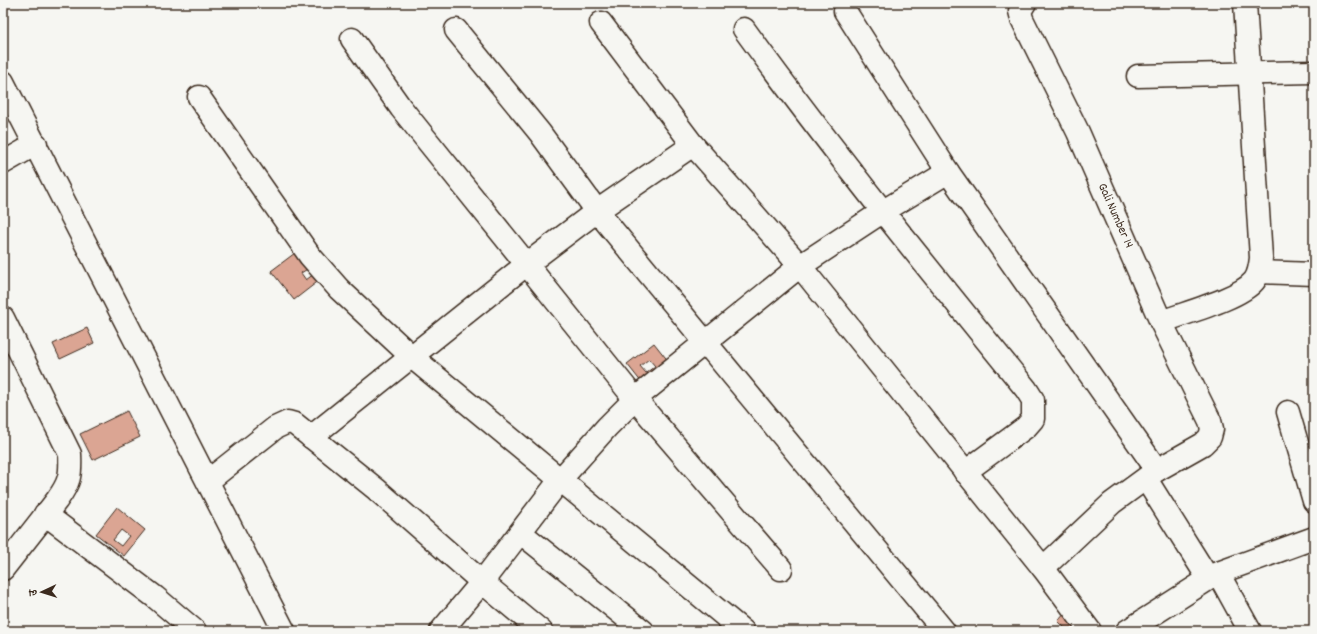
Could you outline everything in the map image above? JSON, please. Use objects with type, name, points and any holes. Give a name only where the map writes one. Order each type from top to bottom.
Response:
[{"type":"street","name":"Gali Number 14","points":[[1025,3],[1020,11],[1022,19],[1078,132],[1161,322],[1210,421],[1212,430],[1210,437],[1203,444],[1152,475]]},
{"type":"street","points":[[1161,322],[1234,295],[1250,285],[1259,272],[1261,258],[1251,74],[1245,3]]},
{"type":"street","points":[[844,11],[948,172],[1152,475],[1213,576],[1250,631]]},
{"type":"street","points":[[602,23],[693,145],[800,266],[1043,568],[1090,631]]},
{"type":"street","points":[[744,29],[795,100],[882,212],[1026,389],[1033,400],[1033,419],[1026,427],[965,472]]},
{"type":"street","points":[[456,30],[540,133],[597,211],[944,631]]},
{"type":"street","points":[[352,39],[401,108],[635,399],[782,569]]},
{"type":"street","points":[[1138,76],[1314,72]]},
{"type":"street","points":[[6,94],[36,144],[284,631]]},
{"type":"street","points":[[199,97],[310,256],[339,289],[412,357],[480,411],[560,480],[743,631]]},
{"type":"street","points":[[3,163],[36,144]]},
{"type":"street","points":[[311,437],[527,264],[597,211],[693,145]]},
{"type":"street","points":[[441,631],[521,533],[560,480],[606,427],[635,399],[705,341],[800,266],[882,212],[948,172]]},
{"type":"street","points":[[1259,272],[1314,274]]},
{"type":"street","points":[[3,318],[70,454],[71,474],[65,490],[3,569]]},
{"type":"street","points":[[1288,412],[1314,501]]},
{"type":"street","points":[[208,481],[282,424],[288,422],[295,424],[376,489],[482,582],[542,631]]},
{"type":"street","points":[[1043,568],[1112,503],[1152,475]]},
{"type":"street","points":[[45,514],[155,598],[195,631]]},
{"type":"street","points":[[521,533],[643,631]]},
{"type":"street","points":[[1127,631],[1213,576],[1314,538]]},
{"type":"building","points":[[303,247],[325,276],[294,300],[271,271]],"holes":[[[309,268],[314,274],[306,280],[301,273]]]},
{"type":"building","points":[[87,328],[94,343],[60,359],[53,344]]},
{"type":"building","points":[[654,343],[669,362],[642,383],[627,364]],"holes":[[[649,359],[655,366],[646,373],[640,366]]]},
{"type":"building","points":[[127,411],[140,437],[93,460],[80,434]]},
{"type":"building","points":[[117,507],[145,530],[124,556],[96,534]],"holes":[[[121,530],[129,536],[121,546],[113,540]]]},
{"type":"building","points":[[1068,610],[1076,631],[1068,631],[1058,621]]}]
